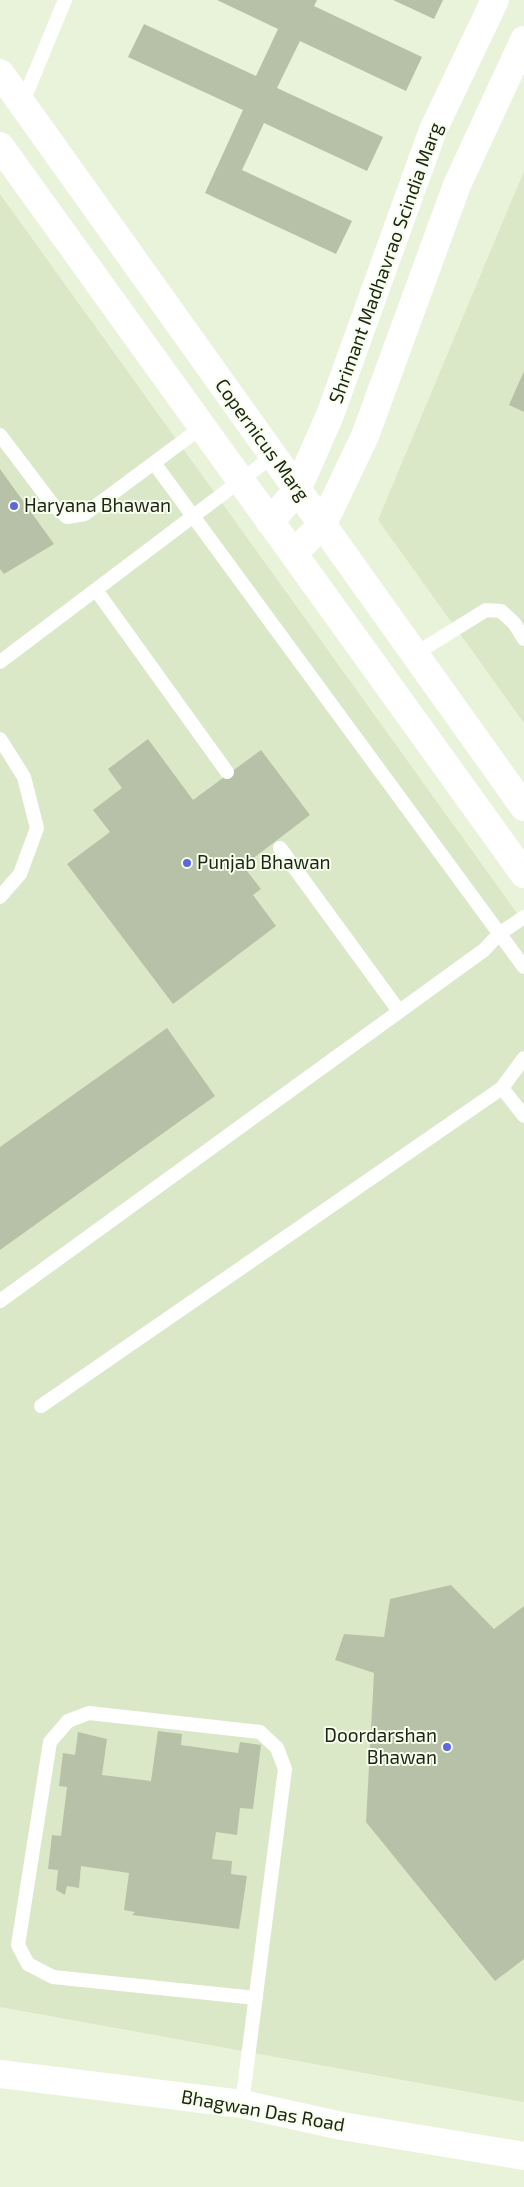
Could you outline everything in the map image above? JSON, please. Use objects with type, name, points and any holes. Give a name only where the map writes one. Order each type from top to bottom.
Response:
[{"type":"street","name":"Shrimant Madhavrao Scindia Marg","points":[[270,522],[297,490],[330,415],[433,130],[496,0]]},
{"type":"street","name":"Shrimant Madhavrao Scindia Marg","points":[[294,553],[323,524],[365,436],[457,185],[524,40]]},
{"type":"street","name":"Copernicus Marg","points":[[0,73],[523,804]]},
{"type":"street","points":[[0,146],[524,874]]},
{"type":"street","points":[[87,267],[119,241]]},
{"type":"street","name":"Bhagwan Das Road","points":[[0,2074],[242,2104],[342,2126],[524,2156]]},
{"type":"lane","points":[[22,104],[65,0]]},
{"type":"lane","points":[[0,435],[53,505],[67,517],[85,514],[202,428]]},
{"type":"lane","points":[[0,662],[273,456]]},
{"type":"lane","points":[[154,463],[195,516],[524,967]]},
{"type":"lane","points":[[96,590],[227,772]]},
{"type":"lane","points":[[415,654],[486,610],[501,611],[514,623],[524,639]]},
{"type":"lane","points":[[0,739],[24,777],[37,828],[20,874],[0,897]]},
{"type":"lane","points":[[280,848],[400,1011]]},
{"type":"lane","points":[[0,1301],[484,950],[499,934],[524,917]]},
{"type":"lane","points":[[41,1406],[502,1088],[524,1058]]},
{"type":"lane","points":[[502,1088],[524,1116]]},
{"type":"lane","points":[[242,2104],[256,1998],[285,1769],[278,1748],[260,1732],[88,1713],[68,1721],[50,1742],[18,1945],[28,1964],[53,1977],[256,1998]]},
{"type":"shaded area","points":[[524,171],[524,723],[378,520]]},
{"type":"shaded area","points":[[0,194],[524,923],[524,2102],[0,2007]]},
{"type":"building","points":[[217,0],[317,0],[314,6],[422,57],[406,91],[300,41],[277,88],[383,137],[367,171],[264,123],[242,170],[352,221],[336,254],[205,193],[243,110],[128,57],[144,24],[256,76],[278,29]]},
{"type":"building","points":[[393,0],[443,0],[434,19]]},
{"type":"building","points":[[524,371],[524,412],[509,405]]},
{"type":"building","name":"Haryana Bhawan","points":[[0,469],[54,544],[4,574],[0,569]]},
{"type":"building","points":[[148,739],[193,800],[261,750],[310,815],[243,866],[261,889],[253,895],[276,926],[173,1004],[67,864],[110,832],[93,810],[122,788],[108,769]]},
{"type":"building","points":[[167,1028],[215,1096],[0,1250],[0,1147]]},
{"type":"building","name":"Doordarshan Bhawan","points":[[451,1585],[494,1629],[524,1606],[524,1959],[495,1981],[366,1822],[374,1673],[335,1660],[344,1634],[384,1637],[390,1599]]},
{"type":"building","points":[[158,1731],[182,1734],[181,1745],[238,1753],[240,1742],[261,1745],[253,1809],[240,1808],[237,1835],[216,1832],[212,1859],[232,1861],[231,1874],[247,1876],[239,1929],[132,1915],[135,1912],[124,1910],[129,1873],[81,1866],[79,1888],[67,1886],[65,1895],[56,1890],[58,1870],[48,1869],[52,1835],[61,1836],[67,1787],[59,1786],[63,1753],[75,1755],[78,1732],[107,1739],[102,1775],[151,1781]]},
{"type":"place","name":"Haryana Bhawan","points":[[14,506]]},
{"type":"place","name":"Punjab Bhawan","points":[[187,863]]},
{"type":"place","name":"Doordarshan Bhawan","points":[[447,1747]]}]
